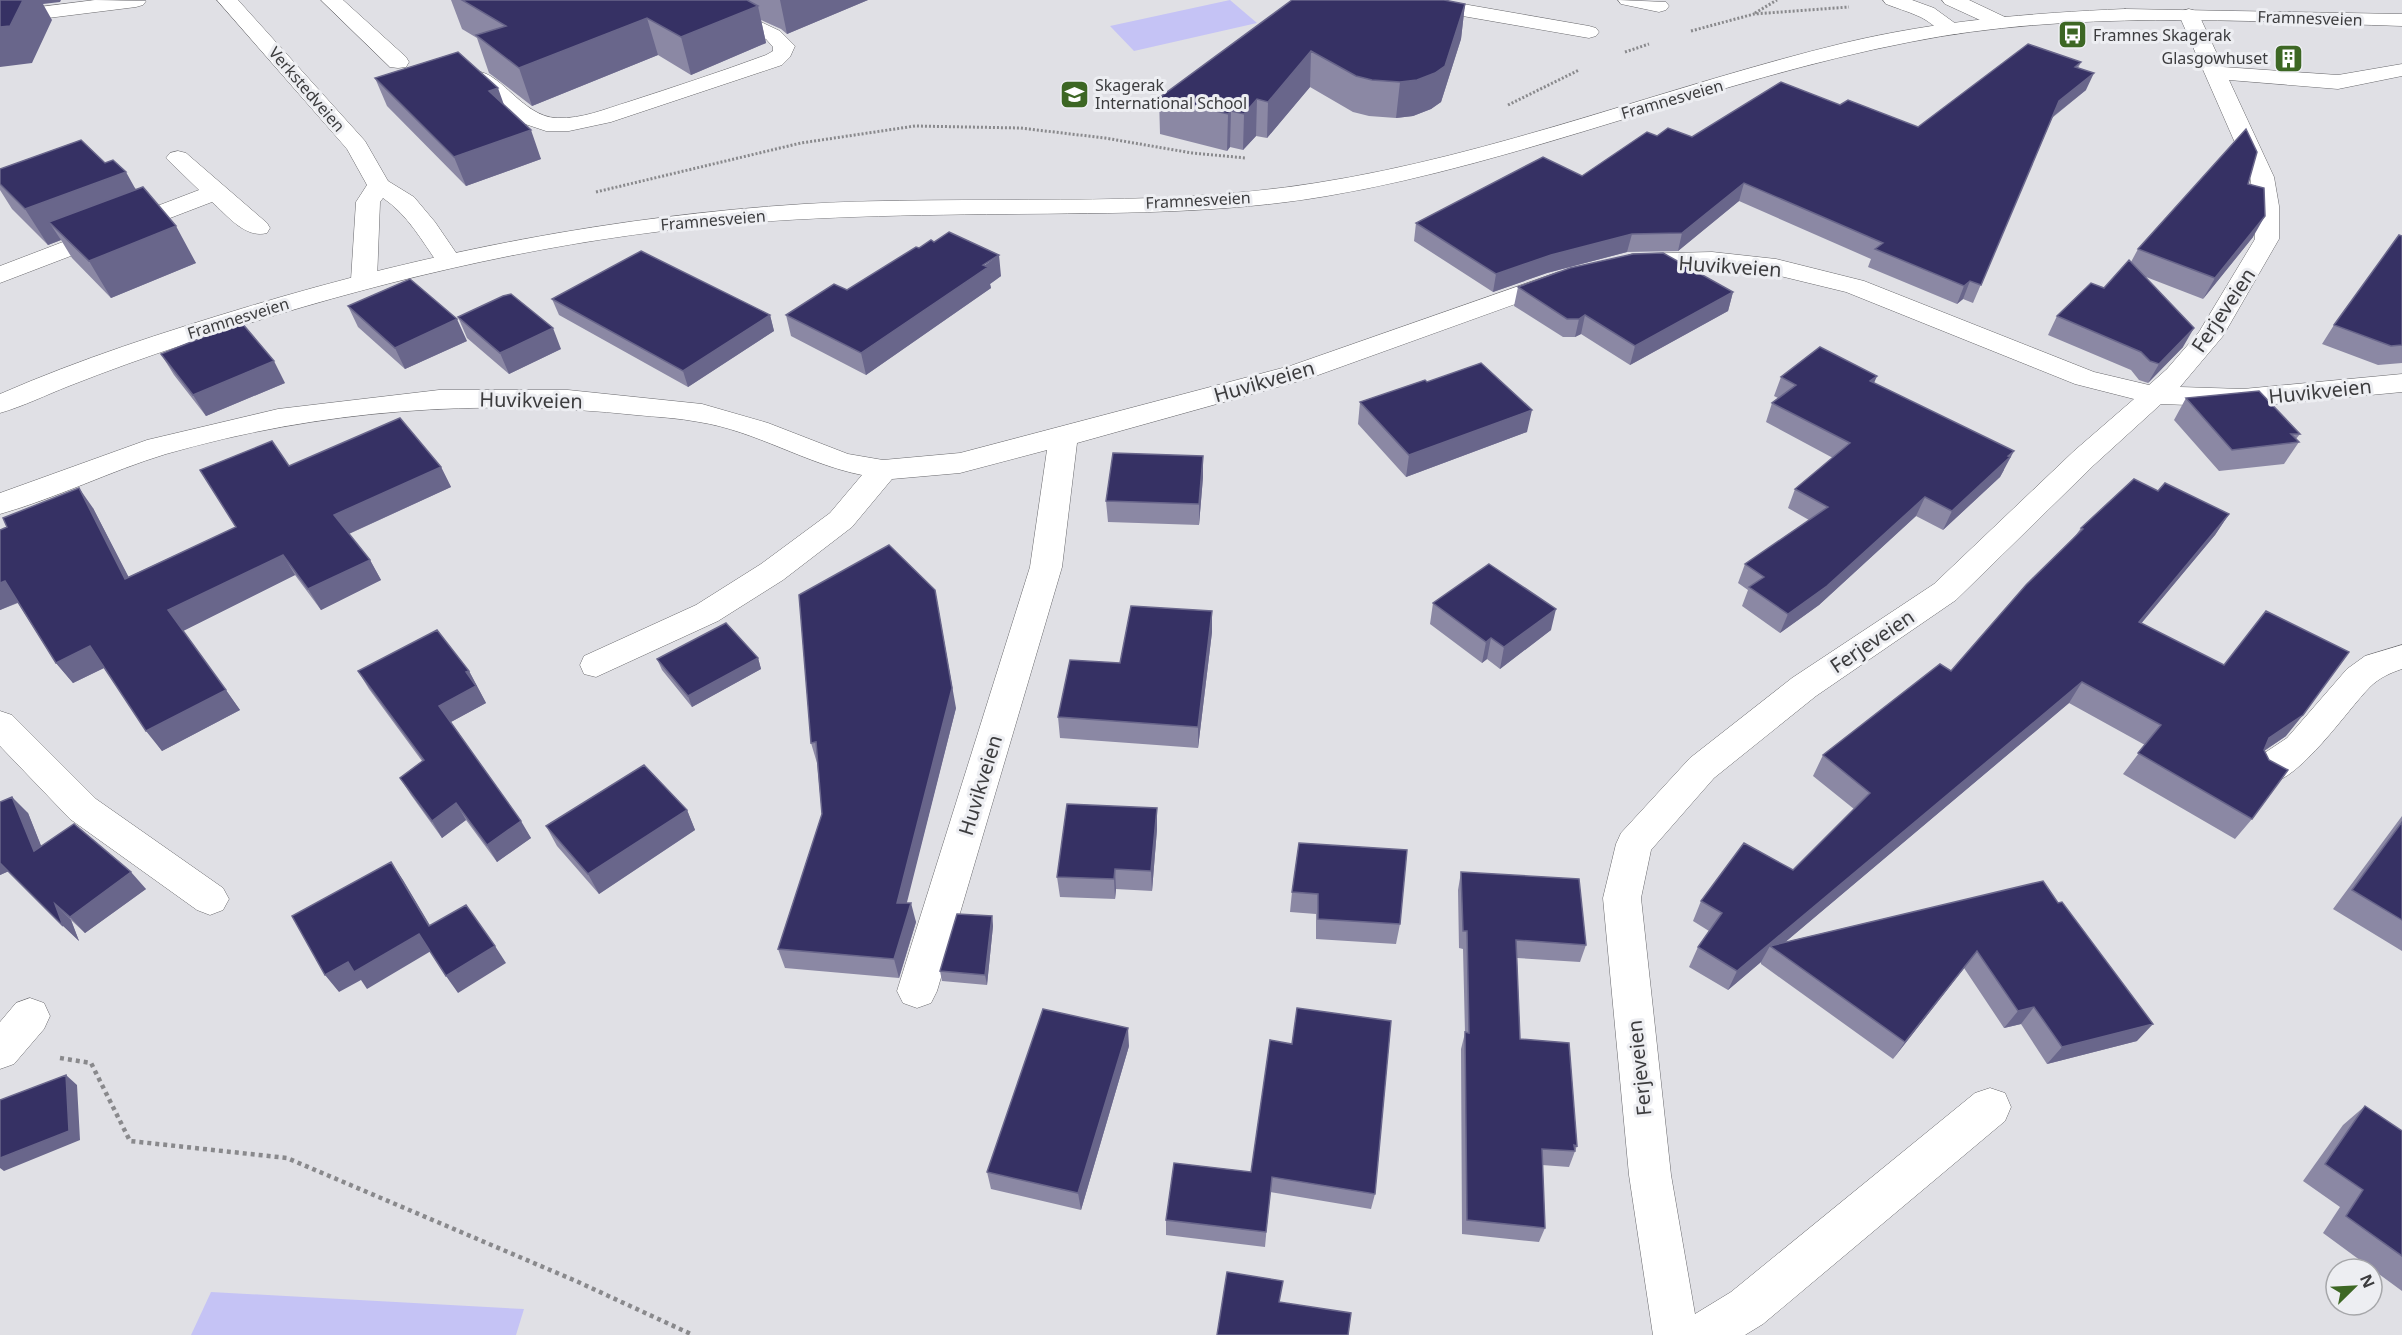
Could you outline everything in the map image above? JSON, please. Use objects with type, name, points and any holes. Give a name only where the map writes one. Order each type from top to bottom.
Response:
[{"type":"street","name":"Verkstedveien","points":[[227,0],[357,146],[379,185],[405,202],[426,227],[448,260]]},
{"type":"street","points":[[331,0],[398,62]]},
{"type":"street","points":[[480,77],[521,113],[544,124],[566,125],[588,122],[687,91],[774,60],[783,53],[784,46],[773,35],[698,0]]},
{"type":"street","points":[[1405,0],[1590,32]]},
{"type":"street","points":[[1628,0],[1659,6]]},
{"type":"street","points":[[1893,0],[1927,12],[1953,28]]},
{"type":"street","points":[[1952,0],[2000,22]]},
{"type":"street","points":[[0,18],[136,1]]},
{"type":"street","name":"Framnesveien","points":[[0,404],[168,340],[364,280],[448,260],[584,235],[682,221],[809,211],[1198,203],[1294,194],[1377,179],[1487,152],[1852,48],[1953,28],[2000,22],[2115,14],[2402,20]]},
{"type":"street","name":"Ferjeveien","points":[[1676,1335],[1650,1175],[1622,898],[1634,844],[1702,768],[1804,687],[1945,592],[2177,375],[2210,336],[2267,239],[2267,206],[2262,177],[2189,15]]},
{"type":"street","points":[[2217,73],[2338,82],[2402,70]]},
{"type":"street","points":[[178,158],[214,192],[258,228]]},
{"type":"street","points":[[364,280],[368,202],[379,185]]},
{"type":"street","points":[[0,275],[214,192]]},
{"type":"street","name":"Huvikveien","points":[[0,504],[157,447],[278,418],[439,399],[568,399],[702,413],[758,429],[842,462],[883,470],[960,463],[1064,438],[1300,372],[1557,280],[1628,262],[1712,260],[1776,267],[1855,286],[2085,378],[2153,395],[2243,398],[2402,383]]},
{"type":"street","name":"Huvikveien","points":[[917,991],[1046,567],[1064,438]]},
{"type":"street","points":[[596,665],[707,613],[772,573],[841,520],[883,470]]},
{"type":"street","points":[[2266,770],[2299,747],[2359,678],[2377,665],[2402,657]]},
{"type":"street","points":[[0,724],[83,809],[210,898]]},
{"type":"street","points":[[2,1050],[30,1017]]},
{"type":"street","points":[[1703,1335],[1747,1308],[1990,1107]]},
{"type":"path","points":[[1754,14],[1762,7],[1778,0]]},
{"type":"path","points":[[1691,31],[1754,14],[1849,7]]},
{"type":"path","points":[[1616,55],[1658,41]]},
{"type":"path","points":[[1505,106],[1585,67]]},
{"type":"path","points":[[634,183],[801,143],[915,126],[1020,128],[1105,138],[1192,153],[1252,158]]},
{"type":"path","points":[[2,1050],[91,1063],[130,1141],[287,1158],[576,1281],[693,1335]]},
{"type":"shaded area","points":[[1230,0],[1257,23],[1134,51],[1110,26]]},
{"type":"shaded area","points":[[211,1292],[524,1309],[516,1335],[191,1335]]},
{"type":"building","points":[[0,0],[23,0],[10,26],[0,27]]},
{"type":"building","points":[[462,0],[747,0],[758,6],[681,37],[647,18],[519,68],[476,35],[506,26]]},
{"type":"building","points":[[1292,0],[1444,0],[1465,4],[1445,66],[1417,80],[1400,82],[1372,80],[1356,76],[1311,51],[1268,102],[1257,99],[1244,114],[1231,111],[1228,114],[1159,98]]},
{"type":"building","points":[[2028,44],[2081,62],[2075,67],[2094,73],[2059,101],[1981,285],[1970,281],[1964,286],[1875,249],[1883,243],[1744,183],[1682,233],[1632,234],[1551,255],[1496,274],[1416,223],[1543,157],[1582,176],[1647,132],[1657,136],[1668,128],[1692,137],[1781,82],[1840,105],[1848,100],[1918,127]]},
{"type":"building","points":[[458,52],[498,88],[489,91],[531,130],[454,157],[375,78]]},
{"type":"building","points":[[2246,129],[2257,152],[2248,184],[2264,188],[2265,216],[2215,278],[2138,249]]},
{"type":"building","points":[[81,140],[105,163],[113,160],[126,172],[25,209],[0,184],[0,169]]},
{"type":"building","points":[[143,187],[176,226],[89,261],[49,222]]},
{"type":"building","points":[[949,232],[999,255],[983,265],[988,267],[861,353],[786,315],[834,284],[847,290],[916,247],[919,248],[931,240],[934,242]]},
{"type":"building","points":[[2399,235],[2402,236],[2402,345],[2391,346],[2334,325]]},
{"type":"building","points":[[641,251],[770,315],[683,371],[552,299]]},
{"type":"building","points":[[1663,253],[1733,292],[1635,346],[1585,315],[1579,319],[1567,319],[1518,287],[1570,268],[1633,254]]},
{"type":"building","points":[[2129,260],[2194,328],[2159,364],[2150,361],[2141,352],[2057,316],[2091,283],[2104,288]]},
{"type":"building","points":[[410,279],[457,319],[395,348],[348,306]]},
{"type":"building","points":[[511,294],[553,328],[500,353],[458,317]]},
{"type":"building","points":[[241,322],[274,361],[193,395],[161,354]]},
{"type":"building","points":[[1820,347],[1877,376],[1870,381],[2014,451],[1952,511],[1925,497],[1827,586],[1788,614],[1749,587],[1764,577],[1745,564],[1828,507],[1795,489],[1850,443],[1772,403],[1796,385],[1781,377]]},
{"type":"building","points":[[1481,363],[1532,410],[1409,455],[1360,402],[1425,380],[1427,382]]},
{"type":"building","points":[[2259,391],[2300,434],[2291,434],[2299,442],[2232,450],[2186,398]]},
{"type":"building","points":[[400,418],[441,467],[334,515],[370,560],[308,589],[283,555],[168,610],[226,690],[146,731],[90,646],[56,663],[5,581],[0,583],[0,530],[7,527],[3,518],[79,488],[125,579],[236,527],[200,470],[272,441],[289,466]]},
{"type":"building","points":[[1113,453],[1203,456],[1199,504],[1106,501]]},
{"type":"building","points":[[2134,479],[2158,491],[2165,483],[2229,514],[2139,622],[2224,665],[2266,611],[2349,652],[2303,715],[2269,738],[2264,750],[2269,760],[2288,770],[2252,819],[2138,753],[2161,725],[2082,682],[1737,971],[1698,947],[1722,913],[1701,901],[1744,843],[1793,870],[1870,793],[1823,755],[1940,664],[1951,671],[2026,585],[2083,529],[2081,528]]},
{"type":"building","points":[[889,545],[935,590],[952,688],[897,903],[911,903],[894,959],[778,949],[822,814],[816,742],[811,743],[799,595]]},
{"type":"building","points":[[1489,564],[1556,609],[1504,647],[1491,638],[1486,642],[1433,603]]},
{"type":"building","points":[[1131,606],[1212,611],[1198,727],[1058,717],[1070,660],[1120,663]]},
{"type":"building","points":[[726,623],[758,658],[688,696],[657,659]]},
{"type":"building","points":[[437,630],[469,671],[466,672],[476,686],[439,706],[521,821],[487,845],[456,803],[432,821],[400,778],[424,760],[358,671]]},
{"type":"building","points":[[644,765],[687,810],[588,874],[546,826]]},
{"type":"building","points":[[12,797],[34,851],[74,824],[131,872],[70,917],[55,904],[63,926],[0,863],[0,802]]},
{"type":"building","points":[[1067,804],[1157,808],[1151,871],[1115,869],[1114,879],[1057,877]]},
{"type":"building","points":[[2402,822],[2402,920],[2352,890]]},
{"type":"building","points":[[1299,843],[1407,850],[1400,924],[1318,919],[1318,894],[1292,892]]},
{"type":"building","points":[[391,862],[429,926],[466,905],[495,946],[446,976],[419,934],[354,972],[348,962],[325,975],[292,916]]},
{"type":"building","points":[[1461,872],[1579,879],[1586,945],[1516,940],[1520,1039],[1569,1043],[1577,1146],[1574,1145],[1575,1151],[1542,1149],[1545,1228],[1467,1220],[1465,1032],[1469,1033],[1467,931],[1463,931]]},
{"type":"building","points":[[2043,881],[2058,903],[2062,902],[2153,1024],[2062,1047],[2034,1007],[2018,1011],[1977,951],[1905,1042],[1770,946]]},
{"type":"building","points":[[957,914],[992,916],[985,975],[940,971]]},
{"type":"building","points":[[1297,1008],[1391,1021],[1375,1194],[1272,1177],[1266,1232],[1166,1220],[1174,1163],[1251,1172],[1270,1040],[1292,1044]]},
{"type":"building","points":[[1043,1009],[1128,1028],[1078,1193],[987,1172]]},
{"type":"building","points":[[66,1075],[69,1131],[0,1158],[0,1100]]},
{"type":"building","points":[[2365,1106],[2402,1131],[2402,1256],[2346,1216],[2363,1190],[2325,1164]]},
{"type":"building","points":[[1227,1272],[1283,1281],[1279,1302],[1351,1313],[1348,1335],[1217,1335]]},
{"type":"place","name":"Framnes Skagerak","points":[[2072,35]]},
{"type":"place","name":"Glasgowhuset","points":[[2289,58]]},
{"type":"place","name":"Skagerak International School","points":[[1074,94]]}]
